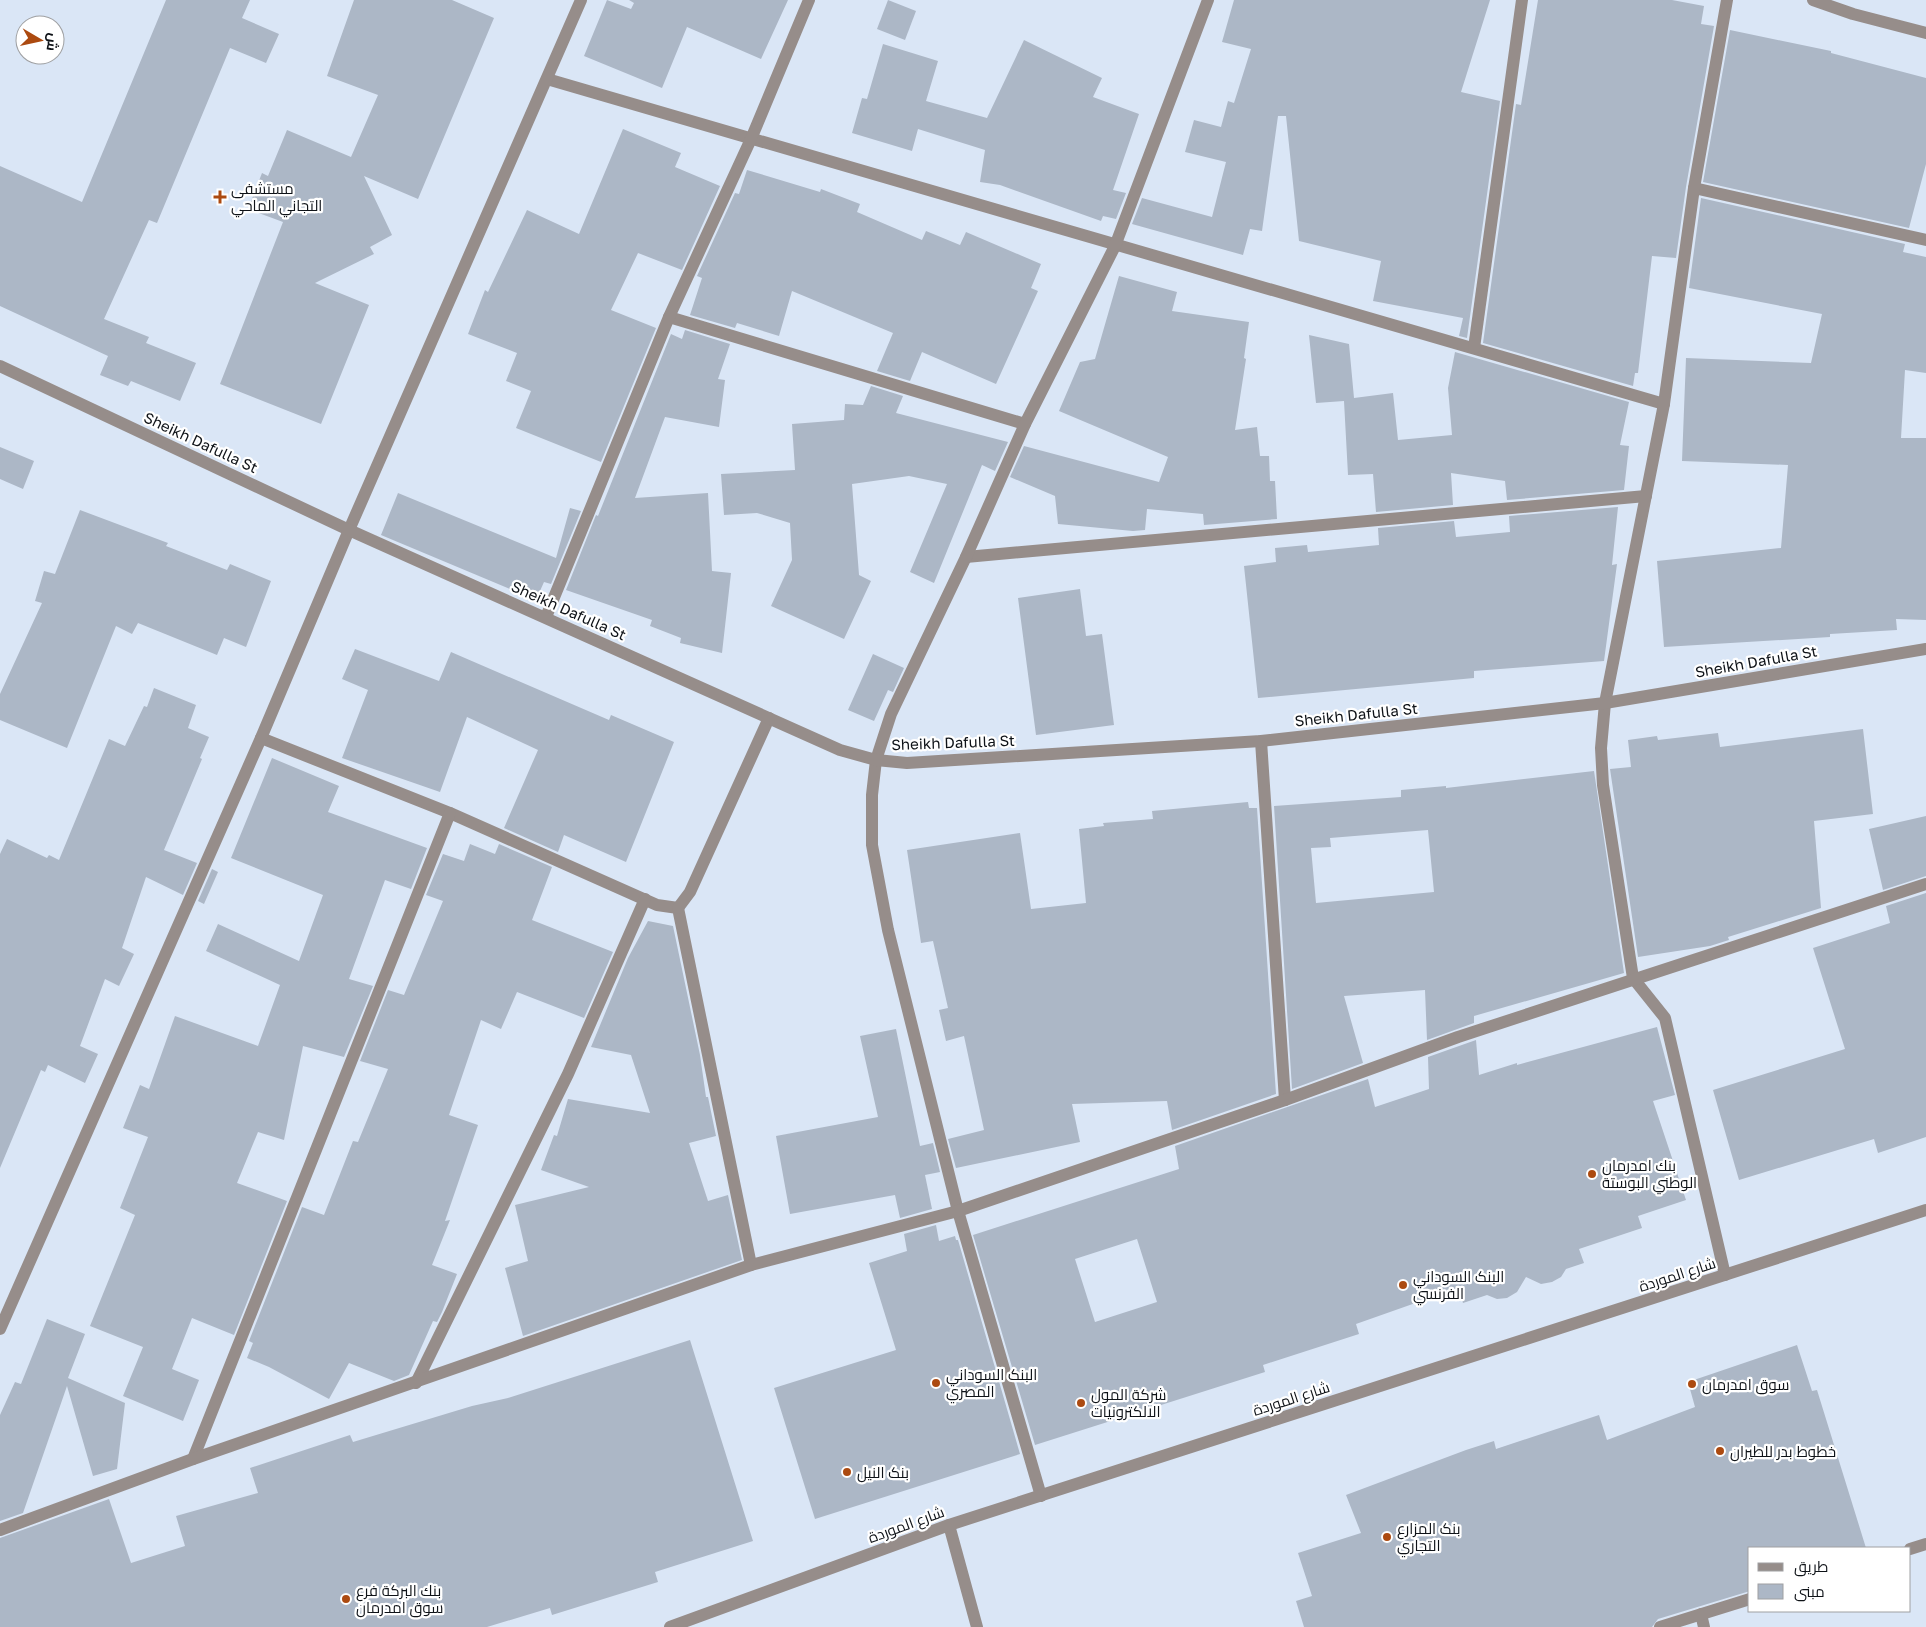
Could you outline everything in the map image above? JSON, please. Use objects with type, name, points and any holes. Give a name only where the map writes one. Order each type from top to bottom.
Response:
[{"type":"street","points":[[0,1329],[261,738],[349,530],[582,0]]},
{"type":"street","points":[[546,618],[669,317],[750,139],[809,0]]},
{"type":"street","points":[[1041,1496],[958,1211],[888,930],[872,845],[872,795],[876,760],[891,714],[966,557],[1024,424],[1115,246],[1208,0]]},
{"type":"street","points":[[1474,348],[1522,0]]},
{"type":"street","points":[[1725,1275],[1665,1018],[1633,978],[1603,785],[1601,748],[1605,703],[1664,404],[1694,188],[1727,0]]},
{"type":"street","points":[[1813,0],[1853,14],[1926,33]]},
{"type":"street","points":[[547,79],[1115,246],[1664,404]]},
{"type":"street","points":[[1694,188],[1926,240]]},
{"type":"street","points":[[669,317],[1024,424]]},
{"type":"street","name":"Sheikh Dafulla St","points":[[0,366],[349,530],[840,750],[876,760],[907,763],[1261,741],[1605,703],[1926,649]]},
{"type":"street","points":[[966,557],[1646,496]]},
{"type":"street","points":[[751,1265],[678,908],[690,892],[769,718]]},
{"type":"street","points":[[261,738],[450,813],[657,905],[678,908]]},
{"type":"street","points":[[1261,741],[1285,1100]]},
{"type":"street","points":[[193,1459],[450,813]]},
{"type":"street","points":[[0,1530],[193,1459],[751,1265],[958,1211],[1285,1100],[1458,1037],[1633,978],[1926,884]]},
{"type":"street","points":[[416,1383],[568,1074],[645,899]]},
{"type":"street","name":"شارع الموردة","points":[[670,1627],[950,1525],[1926,1210]]},
{"type":"street","points":[[950,1525],[977,1627]]},
{"type":"street","points":[[1911,1549],[1926,1544]]},
{"type":"street","points":[[1660,1627],[1748,1599]]},
{"type":"street","points":[[1701,1614],[1704,1627]]},
{"type":"building","points":[[166,0],[250,0],[242,18],[279,34],[266,63],[230,48],[157,223],[149,220],[104,319],[149,337],[146,343],[196,363],[180,401],[131,381],[128,386],[100,375],[108,356],[0,306],[0,166],[82,202]]},
{"type":"building","points":[[354,0],[452,0],[494,18],[418,199],[364,176],[392,235],[370,247],[374,254],[315,283],[369,305],[321,424],[220,384],[283,222],[248,209],[262,173],[268,176],[287,130],[351,157],[378,95],[327,76]]},
{"type":"building","points":[[607,0],[631,9],[634,3],[629,0],[788,0],[761,59],[687,27],[662,88],[584,56]]},
{"type":"building","points":[[888,0],[916,11],[905,40],[877,29]]},
{"type":"building","points":[[1234,0],[1490,0],[1461,92],[1500,101],[1467,338],[1459,336],[1463,318],[1373,301],[1381,261],[1299,241],[1286,116],[1278,116],[1262,231],[1250,229],[1243,255],[1132,224],[1142,198],[1212,217],[1226,162],[1185,152],[1194,120],[1221,127],[1228,101],[1234,103],[1251,49],[1222,42]]},
{"type":"building","points":[[1538,0],[1672,0],[1704,6],[1701,24],[1714,26],[1686,187],[1676,258],[1652,256],[1638,373],[1635,373],[1633,386],[1483,343],[1516,104],[1521,105]]},
{"type":"building","points":[[1730,30],[1831,51],[1831,53],[1926,78],[1926,164],[1909,228],[1703,182]]},
{"type":"building","points":[[1024,40],[1102,78],[1093,97],[1139,114],[1113,190],[1126,193],[1116,219],[1103,216],[1101,221],[1000,185],[980,182],[985,150],[918,129],[912,151],[852,133],[862,98],[867,99],[883,44],[938,61],[926,101],[987,118]]},
{"type":"building","points":[[623,129],[681,153],[675,167],[720,186],[682,270],[638,253],[611,310],[656,328],[601,462],[516,428],[531,391],[506,381],[517,353],[468,334],[485,290],[488,292],[527,210],[579,234]]},
{"type":"building","points":[[747,170],[820,192],[821,189],[860,204],[857,212],[922,240],[926,231],[960,245],[966,232],[1041,264],[1031,288],[1038,291],[996,384],[922,352],[910,381],[877,371],[893,333],[792,291],[779,336],[737,323],[735,328],[690,315],[702,278],[697,276],[735,193],[739,194]]},
{"type":"building","points":[[1701,198],[1905,244],[1903,252],[1926,257],[1926,373],[1905,370],[1901,438],[1926,438],[1926,620],[1896,619],[1897,630],[1830,634],[1830,637],[1664,647],[1657,561],[1781,548],[1788,465],[1682,461],[1686,358],[1811,363],[1822,314],[1689,288]]},
{"type":"building","points":[[1119,276],[1177,292],[1172,311],[1249,322],[1244,358],[1246,359],[1235,430],[1257,427],[1260,456],[1269,456],[1270,481],[1275,481],[1277,519],[1204,525],[1203,514],[1147,509],[1145,530],[1133,531],[1058,524],[1055,496],[1010,477],[1024,446],[1159,482],[1168,457],[1059,411],[1080,362],[1095,359]]},
{"type":"building","points":[[685,330],[730,344],[718,379],[725,380],[719,427],[665,417],[635,498],[708,493],[712,571],[731,573],[722,653],[680,643],[681,638],[650,626],[652,620],[566,590],[596,515],[598,516],[671,334],[682,339]]},
{"type":"building","points":[[1309,335],[1349,344],[1354,398],[1393,393],[1398,440],[1452,435],[1448,388],[1455,352],[1629,402],[1620,445],[1629,446],[1624,490],[1507,500],[1505,481],[1451,473],[1453,505],[1376,512],[1373,474],[1348,475],[1344,401],[1316,403]]},
{"type":"building","points":[[871,386],[903,396],[896,413],[1008,442],[995,471],[982,465],[934,583],[910,572],[947,484],[909,476],[852,484],[859,575],[871,581],[844,639],[771,606],[792,560],[790,523],[757,513],[724,515],[721,474],[795,470],[792,424],[844,420],[845,404],[863,405]]},
{"type":"building","points":[[0,447],[34,461],[23,489],[0,479]]},
{"type":"building","points":[[398,493],[556,558],[570,508],[581,511],[551,584],[544,582],[536,600],[381,535]]},
{"type":"building","points":[[1618,507],[1612,565],[1617,564],[1604,661],[1474,671],[1474,678],[1258,698],[1244,566],[1276,562],[1275,548],[1307,545],[1308,552],[1379,545],[1378,528],[1454,521],[1456,537],[1510,532],[1509,516]]},
{"type":"building","points":[[80,510],[168,543],[166,546],[227,570],[230,564],[271,581],[246,647],[224,638],[217,655],[138,623],[132,634],[116,626],[67,748],[0,720],[0,694],[42,603],[35,601],[44,571],[55,574]]},
{"type":"building","points":[[1080,589],[1086,636],[1102,634],[1114,725],[1036,735],[1018,598]]},
{"type":"building","points":[[355,649],[439,681],[451,652],[609,720],[611,715],[674,742],[626,862],[564,835],[558,852],[504,828],[538,750],[467,717],[440,792],[342,758],[368,690],[342,679]]},
{"type":"building","points":[[873,654],[904,668],[893,692],[888,690],[874,721],[848,710]]},
{"type":"building","points":[[154,688],[196,705],[188,728],[209,737],[200,758],[202,759],[164,850],[197,863],[183,895],[146,877],[122,948],[134,954],[119,986],[105,979],[80,1046],[98,1054],[85,1083],[48,1065],[45,1072],[41,1070],[0,1168],[0,854],[7,839],[47,858],[49,855],[59,860],[109,739],[125,746],[144,706],[147,707]]},
{"type":"building","points":[[1863,729],[1873,814],[1814,821],[1821,908],[1728,937],[1729,940],[1710,946],[1638,957],[1610,769],[1631,767],[1628,740],[1657,736],[1658,740],[1718,733],[1720,747]]},
{"type":"building","points":[[272,758],[339,786],[328,812],[427,848],[411,889],[385,880],[349,979],[373,986],[344,1057],[303,1046],[284,1140],[258,1132],[237,1183],[287,1201],[234,1335],[192,1318],[172,1369],[199,1380],[183,1421],[123,1396],[143,1347],[90,1326],[135,1215],[120,1208],[148,1137],[123,1128],[140,1085],[149,1089],[175,1016],[258,1046],[280,985],[206,951],[218,924],[299,961],[323,895],[231,858]]},
{"type":"building","points":[[1594,771],[1624,973],[1474,1016],[1474,1023],[1427,1040],[1425,990],[1344,996],[1363,1063],[1292,1089],[1274,806],[1401,797],[1401,790],[1446,786],[1446,788]],"holes":[[[1428,830],[1434,892],[1316,903],[1311,848],[1331,847],[1330,838]]]},
{"type":"building","points":[[1248,802],[1249,808],[1257,808],[1276,1094],[1172,1130],[1167,1101],[1072,1104],[1080,1142],[956,1168],[948,1139],[984,1130],[964,1036],[946,1041],[939,1010],[948,1008],[933,941],[921,943],[907,850],[1020,833],[1031,909],[1086,903],[1079,829],[1104,826],[1103,823],[1153,819],[1152,811]]},
{"type":"building","points":[[1926,816],[1926,876],[1883,890],[1869,829]]},
{"type":"building","points":[[470,844],[495,854],[499,844],[552,867],[532,920],[613,952],[584,1018],[517,992],[501,1029],[481,1020],[449,1115],[478,1125],[445,1221],[450,1220],[432,1265],[457,1274],[442,1312],[437,1322],[433,1321],[409,1375],[394,1381],[349,1363],[329,1399],[269,1367],[247,1358],[253,1343],[249,1341],[302,1207],[324,1215],[353,1141],[358,1142],[388,1069],[360,1061],[388,990],[404,995],[443,901],[426,895],[443,854],[464,861]]},
{"type":"building","points":[[212,869],[218,872],[204,904],[198,901]]},
{"type":"building","points":[[1926,893],[1926,1137],[1878,1153],[1874,1139],[1739,1180],[1713,1090],[1845,1049],[1813,948],[1890,923],[1886,906]]},
{"type":"building","points":[[648,921],[673,926],[700,1055],[706,1097],[708,1097],[716,1136],[689,1143],[708,1201],[728,1195],[742,1260],[523,1336],[505,1268],[528,1261],[515,1205],[589,1187],[541,1170],[554,1135],[557,1136],[568,1099],[650,1113],[631,1055],[591,1047],[628,958]]},
{"type":"building","points":[[1657,1027],[1675,1095],[1653,1101],[1686,1200],[1638,1216],[1642,1228],[1579,1249],[1584,1263],[1566,1269],[1561,1277],[1552,1282],[1541,1284],[1526,1277],[1517,1292],[1507,1298],[1497,1299],[1487,1295],[1463,1303],[1458,1288],[1356,1324],[1359,1334],[1263,1365],[1265,1372],[1035,1445],[973,1235],[1179,1169],[1175,1146],[1368,1079],[1375,1107],[1429,1089],[1428,1057],[1476,1040],[1479,1075],[1517,1063],[1517,1065]],"holes":[[[1137,1239],[1157,1302],[1095,1322],[1075,1259]]]},
{"type":"building","points":[[896,1029],[920,1146],[933,1143],[940,1172],[925,1175],[932,1209],[900,1218],[895,1195],[790,1214],[776,1136],[878,1117],[860,1036]]},
{"type":"building","points":[[936,1225],[939,1241],[955,1236],[956,1240],[958,1240],[1020,1454],[815,1519],[774,1388],[896,1350],[869,1263],[907,1251],[904,1234]]},
{"type":"building","points":[[47,1319],[85,1334],[68,1378],[125,1403],[117,1469],[93,1476],[67,1386],[23,1513],[0,1521],[0,1415],[15,1382],[21,1384]]},
{"type":"building","points":[[690,1340],[753,1541],[655,1572],[658,1582],[552,1615],[550,1608],[487,1627],[0,1627],[0,1538],[109,1499],[131,1563],[185,1546],[176,1516],[258,1493],[250,1468],[350,1435],[353,1442],[472,1406],[508,1398]]},
{"type":"building","points":[[1797,1345],[1812,1391],[1817,1390],[1866,1547],[1748,1547],[1748,1592],[1658,1619],[1652,1627],[1304,1627],[1296,1601],[1312,1596],[1298,1553],[1361,1533],[1346,1495],[1494,1441],[1496,1449],[1599,1415],[1607,1440],[1695,1407],[1688,1382]]},
{"type":"place","name":"مستشفى التجاني الماحي","points":[[220,197]]},
{"type":"place","name":"بنك امدرمان الوطني البوستة","points":[[1592,1174]]},
{"type":"place","name":"البنک السوداني الفرنسي","points":[[1403,1285]]},
{"type":"place","name":"البنک السوداني المصري","points":[[936,1383]]},
{"type":"place","name":"سوق امدرمان","points":[[1692,1384]]},
{"type":"place","name":"شركة المول الالكترونيات","points":[[1081,1403]]},
{"type":"place","name":"خطوط بدر للطيران","points":[[1720,1451]]},
{"type":"place","name":"بنک النيل","points":[[847,1472]]},
{"type":"place","name":"بنک المزارع التجاري","points":[[1387,1537]]},
{"type":"place","name":"بنك البركة فرع سوق امدرمان","points":[[346,1599]]}]
